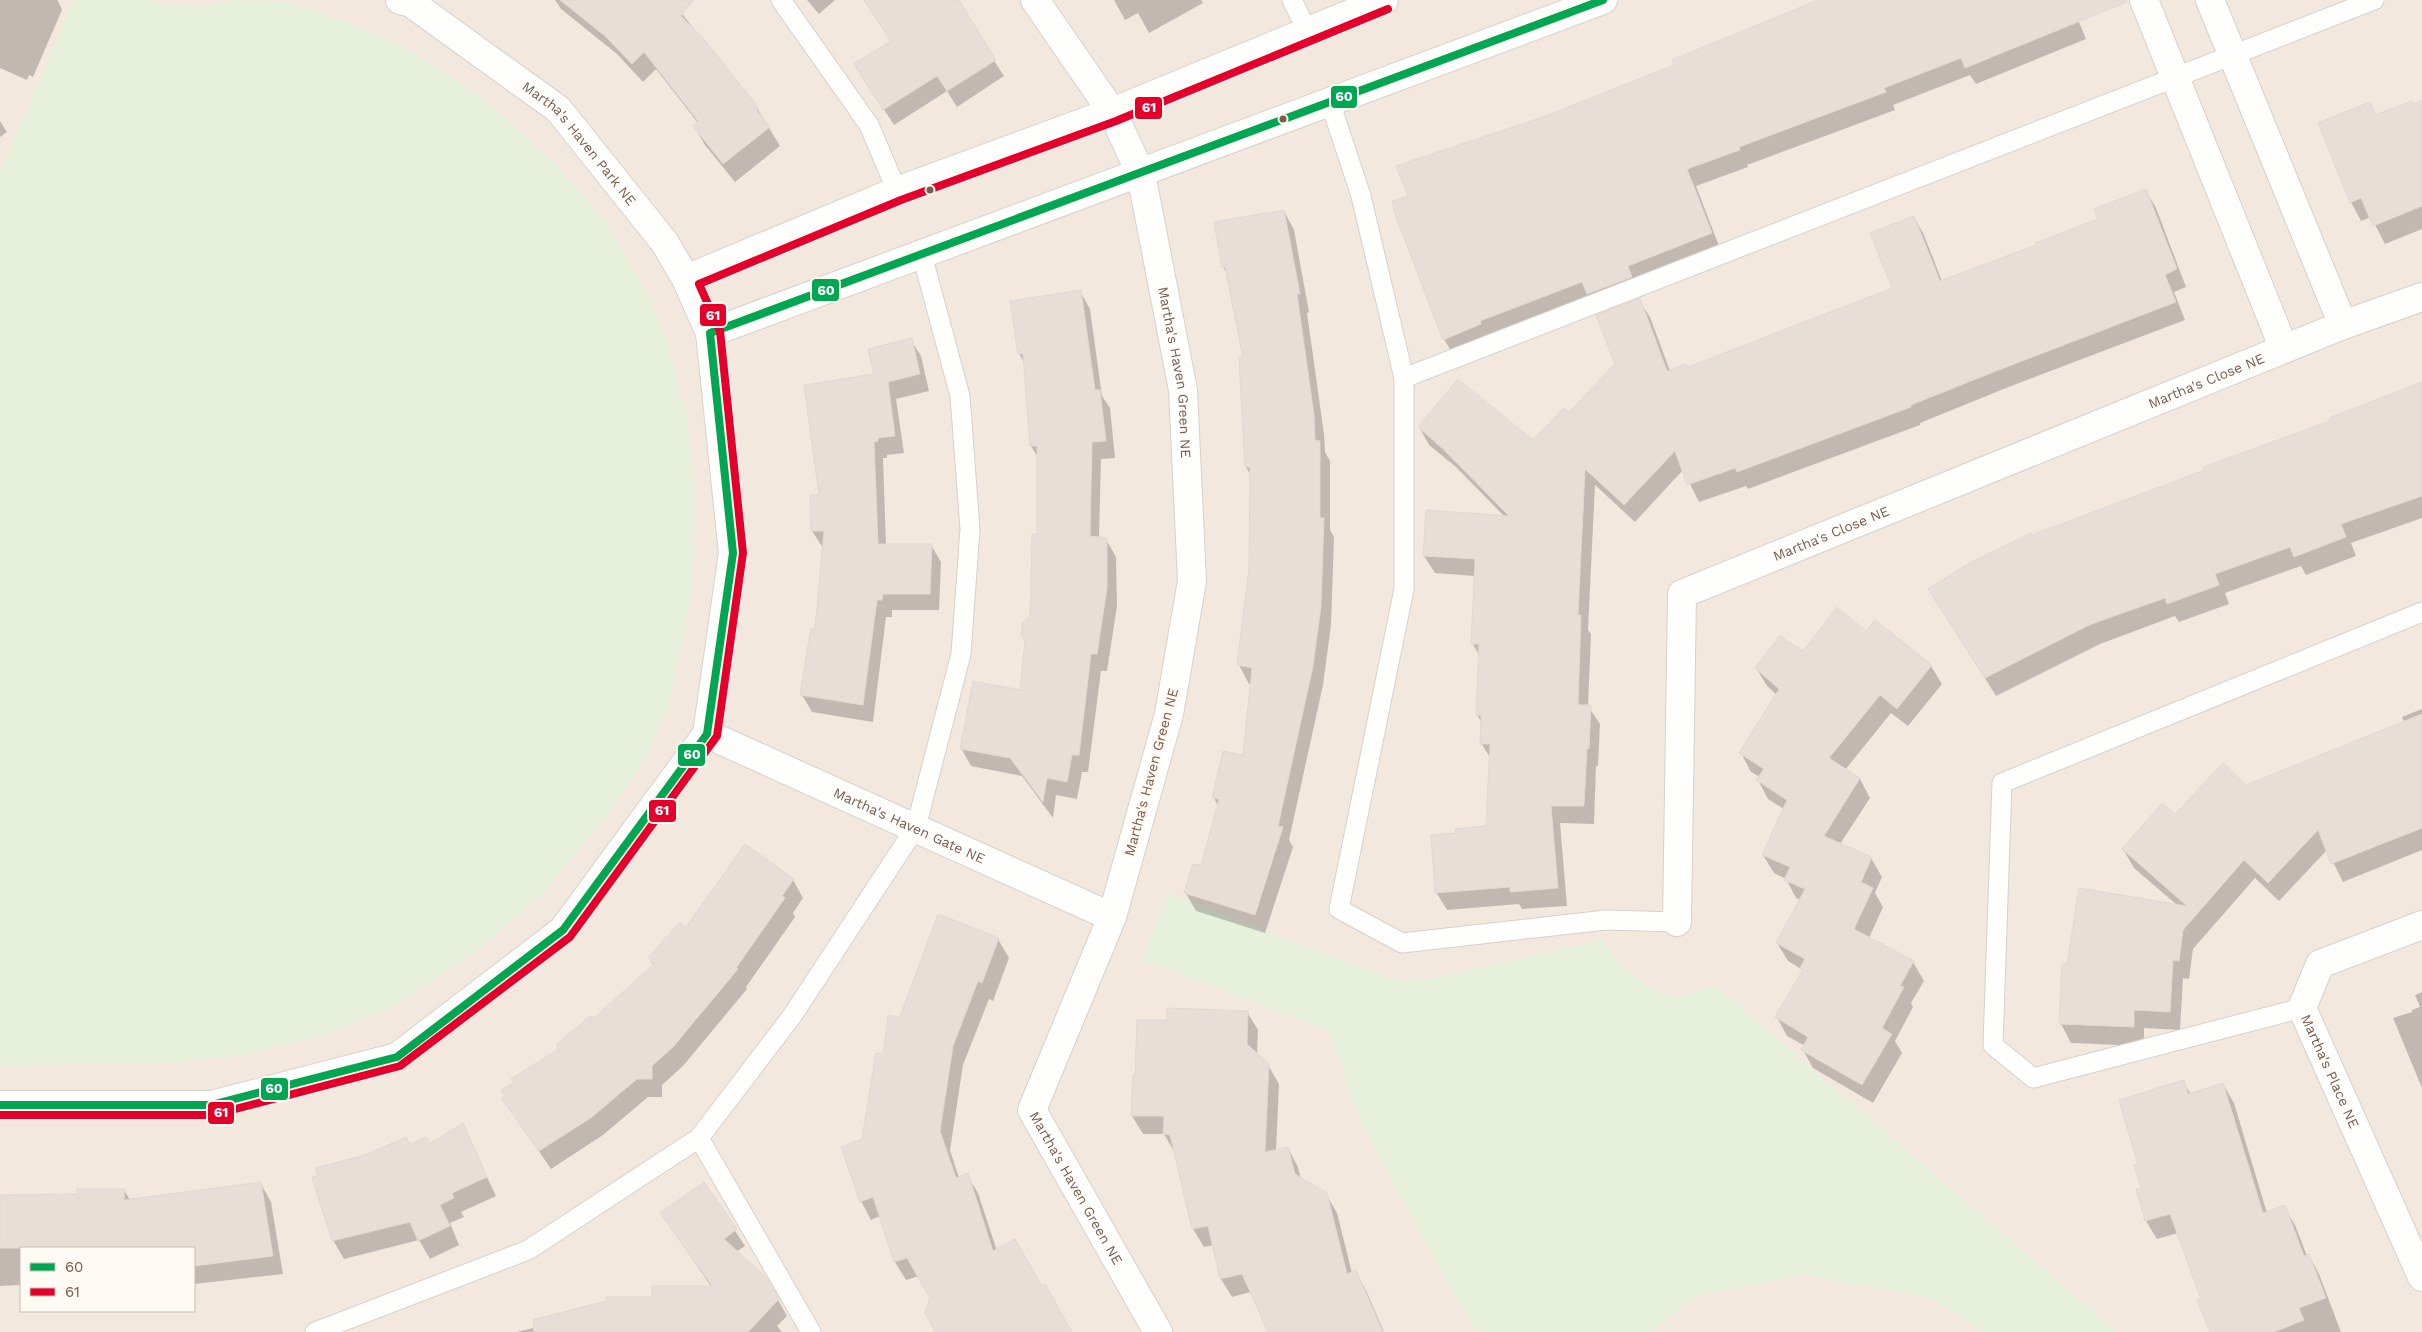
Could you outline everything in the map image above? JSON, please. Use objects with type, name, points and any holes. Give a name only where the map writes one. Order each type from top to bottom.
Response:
[{"type":"street","name":"Martha's Haven Park NE","points":[[400,0],[411,3],[558,109],[665,243],[686,279],[710,333],[733,553],[707,734]]},
{"type":"street","name":"Martha's Haven Green NE","points":[[1035,0],[1112,112],[1141,174],[1183,390],[1192,581],[1169,714],[1112,917],[1032,1110],[1158,1332]]},
{"type":"street","points":[[686,279],[897,191],[1112,112],[1384,0]]},
{"type":"street","points":[[710,333],[1141,174],[1603,0]]},
{"type":"street","points":[[2144,0],[2284,349]]},
{"type":"street","points":[[2210,0],[2343,325]]},
{"type":"street","name":"Martha's Close NE","points":[[1677,922],[1682,594],[2343,325],[2422,297]]},
{"type":"street","points":[[0,1105],[211,1105],[397,1057],[563,930],[707,734]]},
{"type":"street","name":"Martha's Haven Gate NE","points":[[707,734],[1112,917]]},
{"type":"street","name":"Martha's Place NE","points":[[2422,925],[2320,964],[2302,1008],[2422,1277]]},
{"type":"lane","points":[[781,0],[869,125],[897,191]]},
{"type":"lane","points":[[1292,0],[1308,30]]},
{"type":"lane","points":[[1404,378],[2232,57],[2374,0]]},
{"type":"lane","points":[[1330,102],[1361,196],[1404,378],[1404,589],[1339,909],[1402,943],[1606,920],[1677,922]]},
{"type":"lane","points":[[315,1332],[528,1250],[699,1138],[792,1016],[916,828],[961,654],[970,529],[960,396],[922,255]]},
{"type":"lane","points":[[2302,1008],[2033,1078],[1993,1045],[2002,783],[2422,612]]},
{"type":"lane","points":[[699,1138],[811,1332]]},
{"type":"shaded area","points":[[0,0],[2422,0],[2422,1332],[0,1332]]},
{"type":"green space","points":[[74,0],[153,0],[165,5],[201,7],[230,0],[284,1],[347,22],[406,48],[481,96],[555,164],[606,222],[647,293],[667,342],[687,419],[697,504],[690,600],[668,708],[642,764],[602,822],[540,896],[474,953],[394,1006],[322,1035],[246,1055],[157,1063],[0,1065],[0,172]]},
{"type":"green space","points":[[1167,893],[1387,977],[1413,981],[1438,977],[1602,940],[1627,970],[1647,986],[1659,992],[1685,995],[1715,985],[2117,1332],[1982,1332],[1931,1298],[1804,1275],[1696,1296],[1651,1332],[1475,1332],[1361,1124],[1330,1031],[1143,960]]},
{"type":"building","points":[[560,0],[693,0],[681,16],[703,38],[758,107],[756,109],[770,127],[723,164],[693,126],[698,121],[644,52],[632,64],[605,36]]},
{"type":"building","points":[[864,0],[959,0],[996,60],[947,91],[937,76],[883,110],[854,64],[891,41]]},
{"type":"building","points":[[1818,0],[2126,0],[2127,2],[1965,68],[1961,58],[1884,88],[1886,92],[1739,147],[1740,150],[1687,169],[1712,233],[1628,266],[1632,277],[1587,294],[1582,282],[1480,321],[1481,324],[1443,340],[1395,214],[1392,201],[1408,196],[1396,166],[1543,117],[1674,65],[1672,60]]},
{"type":"building","points":[[2422,100],[2422,206],[2373,226],[2361,198],[2350,203],[2318,123],[2370,102],[2375,115],[2412,101],[2413,104]]},
{"type":"building","points":[[2146,189],[2177,269],[2165,275],[2176,302],[1996,371],[1911,405],[1911,407],[1737,472],[1735,468],[1687,485],[1675,451],[1624,505],[1585,469],[1578,615],[1581,615],[1578,705],[1591,705],[1589,749],[1587,748],[1584,806],[1551,806],[1558,888],[1510,892],[1510,887],[1435,893],[1431,835],[1456,833],[1455,829],[1486,826],[1490,744],[1480,744],[1481,715],[1476,715],[1479,644],[1471,644],[1475,559],[1423,556],[1426,510],[1509,516],[1444,450],[1418,427],[1458,379],[1533,440],[1564,408],[1569,412],[1615,364],[1596,315],[1640,298],[1667,371],[1686,364],[1688,367],[1892,288],[1870,233],[1914,216],[1940,281],[2036,245],[2035,243],[2098,219],[2094,209]]},
{"type":"building","points":[[1284,210],[1300,294],[1297,294],[1314,415],[1315,440],[1320,441],[1320,518],[1324,518],[1321,606],[1313,666],[1278,826],[1283,827],[1255,915],[1184,893],[1193,864],[1201,865],[1219,799],[1212,798],[1223,751],[1243,755],[1252,668],[1237,665],[1249,568],[1250,467],[1245,467],[1239,358],[1243,357],[1225,267],[1222,268],[1214,222]]},
{"type":"building","points":[[1081,290],[1095,390],[1100,390],[1106,441],[1092,442],[1090,536],[1107,538],[1107,588],[1097,654],[1091,654],[1079,755],[1072,755],[1067,782],[1047,778],[1043,802],[1010,758],[960,749],[973,681],[1020,690],[1025,641],[1021,636],[1023,622],[1030,616],[1032,534],[1037,534],[1037,446],[1030,446],[1023,354],[1018,354],[1010,301]]},
{"type":"building","points":[[912,338],[920,374],[888,382],[895,436],[878,438],[878,441],[874,442],[878,544],[932,544],[930,594],[883,594],[882,600],[877,600],[863,705],[800,695],[811,628],[815,629],[824,531],[811,531],[810,495],[819,495],[804,385],[874,374],[868,349]]},
{"type":"building","points":[[2422,382],[2422,496],[2341,524],[2346,537],[2294,557],[2290,547],[2215,574],[2219,585],[2167,604],[2165,598],[2089,625],[1985,678],[1928,589],[1966,565],[2031,533],[2032,535],[2205,470],[2203,467],[2330,421],[2329,418]]},
{"type":"building","points":[[1837,607],[1866,631],[1875,620],[1932,665],[1897,709],[1880,695],[1829,758],[1860,778],[1824,836],[1872,857],[1861,882],[1873,888],[1854,929],[1914,961],[1900,986],[1904,987],[1882,1028],[1892,1034],[1862,1085],[1801,1050],[1808,1037],[1775,1017],[1803,969],[1800,968],[1805,959],[1776,943],[1805,889],[1784,880],[1790,867],[1762,855],[1787,800],[1756,780],[1764,769],[1739,753],[1779,689],[1755,668],[1780,636],[1803,651]]},
{"type":"building","points":[[2422,714],[2422,828],[2331,864],[2318,830],[2268,883],[2244,860],[2183,930],[2179,961],[2173,960],[2170,1012],[2134,1010],[2134,1027],[2059,1024],[2062,964],[2067,964],[2079,888],[2187,906],[2122,849],[2162,803],[2175,814],[2223,763],[2246,785]]},
{"type":"building","points":[[745,844],[794,879],[782,896],[785,898],[736,968],[738,969],[673,1047],[652,1066],[652,1079],[637,1079],[592,1117],[539,1151],[501,1098],[505,1096],[501,1090],[514,1082],[511,1079],[557,1050],[557,1044],[590,1016],[594,1018],[654,964],[648,958],[680,922],[686,927]]},
{"type":"building","points":[[938,914],[999,938],[982,983],[978,981],[953,1046],[940,1131],[956,1178],[968,1173],[993,1251],[1015,1239],[1042,1286],[1045,1284],[1072,1332],[935,1332],[925,1313],[930,1298],[907,1258],[894,1262],[873,1197],[860,1202],[841,1147],[862,1139],[876,1053],[883,1054],[888,1015],[900,1017]]},
{"type":"building","points":[[1167,1008],[1248,1011],[1247,1044],[1269,1064],[1265,1152],[1288,1147],[1295,1174],[1327,1193],[1347,1274],[1356,1270],[1383,1332],[1268,1332],[1242,1274],[1220,1279],[1208,1226],[1192,1229],[1170,1135],[1163,1134],[1164,1116],[1131,1116],[1137,1020],[1167,1020]]},
{"type":"building","points":[[2184,1080],[2188,1094],[2223,1083],[2263,1213],[2285,1205],[2304,1256],[2309,1254],[2326,1298],[2299,1308],[2304,1320],[2274,1332],[2210,1332],[2197,1300],[2201,1299],[2170,1214],[2145,1221],[2136,1189],[2141,1188],[2134,1165],[2138,1164],[2119,1100]]},
{"type":"building","points":[[463,1123],[487,1177],[452,1193],[454,1198],[440,1205],[450,1226],[418,1241],[410,1222],[332,1241],[312,1177],[318,1176],[315,1168],[365,1155],[406,1137],[410,1144],[426,1137],[430,1144]]},
{"type":"building","points":[[261,1182],[273,1256],[195,1266],[195,1247],[0,1248],[0,1195],[77,1194],[77,1189],[125,1189],[124,1200]]},
{"type":"building","points":[[704,1182],[737,1229],[724,1239],[767,1278],[779,1299],[748,1332],[534,1332],[533,1320],[606,1301],[606,1297],[652,1297],[652,1286],[712,1286],[660,1213]]},
{"type":"transit line","name":"60","points":[[0,1105],[211,1105],[397,1057],[563,930],[707,734],[733,553],[710,333],[1603,0]]},
{"type":"transit line","name":"61","points":[[0,1115],[212,1115],[400,1066],[570,937],[717,736],[743,553],[720,331],[699,284],[901,200],[1116,121],[1388,9]]}]
